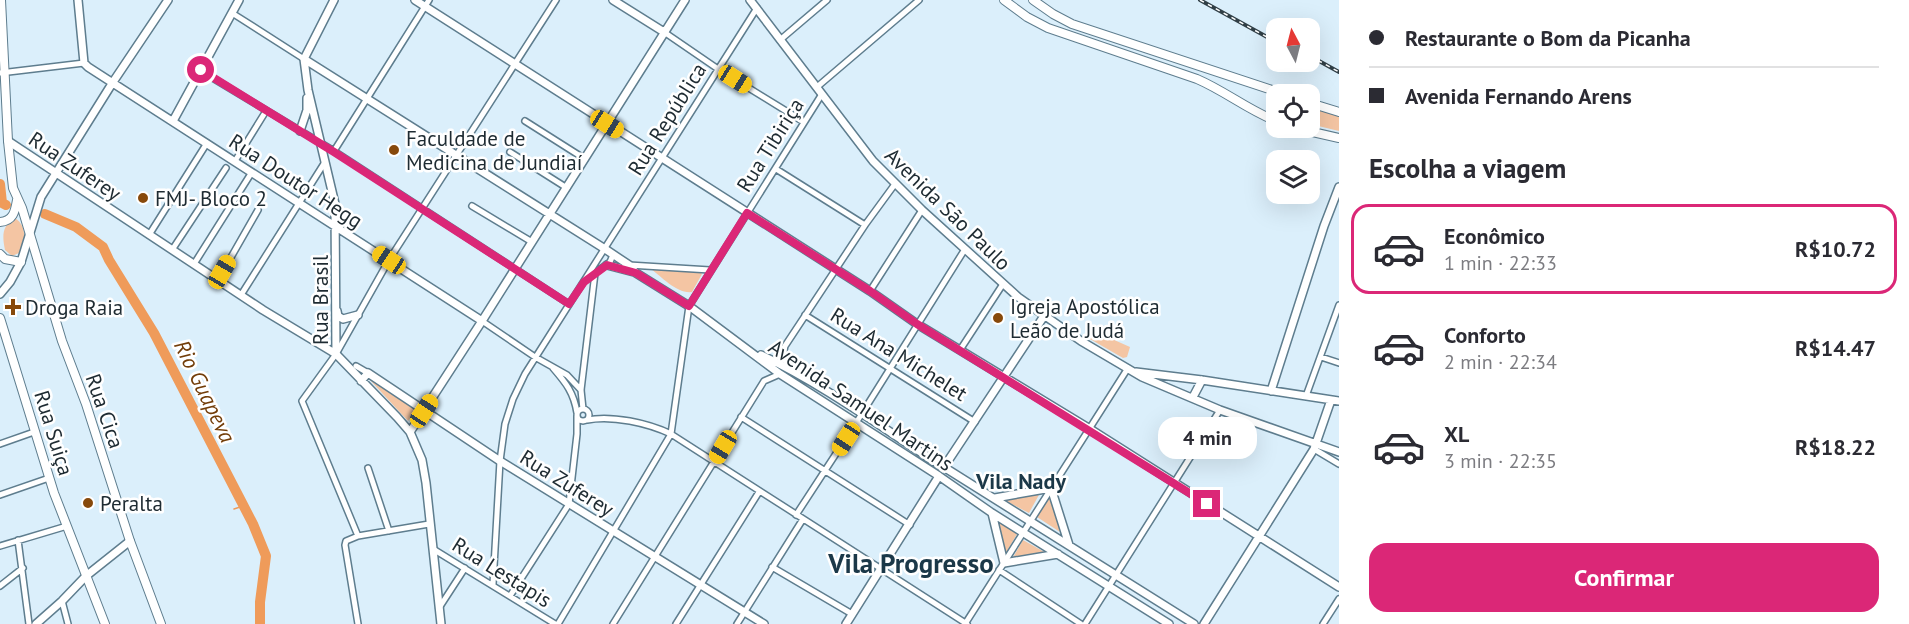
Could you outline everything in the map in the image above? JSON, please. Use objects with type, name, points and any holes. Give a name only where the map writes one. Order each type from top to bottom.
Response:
[{"type":"main road","name":"Rua Cica","points":[[1,0],[2,73],[13,188],[22,208],[62,341],[86,404],[130,541],[161,624]]},
{"type":"main road","points":[[78,0],[84,63]]},
{"type":"main road","points":[[0,294],[21,262],[38,205],[56,172],[167,2],[158,0]]},
{"type":"main road","points":[[173,121],[239,0]]},
{"type":"main road","points":[[300,131],[307,111],[308,90],[304,59],[334,0]]},
{"type":"main road","points":[[415,0],[427,3],[514,65],[870,291],[917,324],[1090,429],[1339,587]]},
{"type":"main road","points":[[613,0],[664,32]]},
{"type":"main road","points":[[410,432],[685,0]]},
{"type":"main road","name":"Avenida São Paulo","points":[[750,0],[873,161],[922,210],[1003,284],[1044,316],[1142,377],[1220,410],[1315,446],[1339,452]]},
{"type":"main road","points":[[1004,0],[1027,17],[1048,28],[1197,79],[1218,88],[1266,116]]},
{"type":"main road","points":[[1033,0],[1072,24],[1266,88]]},
{"type":"main road","name":"Avenida Samuel Martins","points":[[304,59],[605,249],[629,265],[636,273],[689,306],[780,374],[1023,533],[1169,624]]},
{"type":"main road","name":"Rua Doutor Hegg","points":[[84,63],[482,321]]},
{"type":"main road","name":"Rua Brasil","points":[[308,90],[335,204],[336,354],[410,432],[422,460],[441,624]]},
{"type":"main road","points":[[1320,106],[1339,112]]},
{"type":"main road","points":[[1320,134],[1339,138]]},
{"type":"main road","name":"Rua Zuferey","points":[[8,141],[241,295],[336,354]]},
{"type":"main road","points":[[1271,391],[1324,226],[1339,187]]},
{"type":"main road","points":[[0,222],[13,216],[18,199]]},
{"type":"main road","points":[[0,254],[5,259],[21,262]]},
{"type":"main road","points":[[606,265],[636,273]]},
{"type":"main road","points":[[336,309],[338,316],[343,319],[358,315]]},
{"type":"main road","points":[[944,467],[1044,316]]},
{"type":"main road","name":"Rua Suiça","points":[[0,318],[49,478],[105,624]]},
{"type":"main road","name":"Avenida Samuel Martins","points":[[747,348],[788,368],[862,413],[1194,624]]},
{"type":"main road","points":[[780,374],[788,368]]},
{"type":"main road","points":[[1132,370],[1335,401],[1315,446],[1204,624]]},
{"type":"main road","points":[[361,381],[368,373]]},
{"type":"main road","name":"Rua Zuferey","points":[[368,373],[501,461],[764,624]]},
{"type":"main road","points":[[1193,397],[1202,380]]},
{"type":"main road","points":[[846,624],[939,476]]},
{"type":"main road","points":[[995,498],[1051,488],[1069,544]]},
{"type":"main road","points":[[992,513],[1004,563],[1059,554]]},
{"type":"main road","points":[[36,624],[62,602],[86,576],[130,541]]},
{"type":"street","points":[[358,536],[302,401],[336,354],[389,260],[556,0]]},
{"type":"street","points":[[780,40],[827,0]]},
{"type":"street","name":"Rua Tibiriça","points":[[689,306],[776,169],[804,122],[819,90],[920,0]]},
{"type":"street","points":[[334,152],[427,3]]},
{"type":"street","name":"Rua República","points":[[584,282],[757,8]]},
{"type":"street","points":[[232,14],[304,59]]},
{"type":"street","points":[[664,32],[718,69],[804,122]]},
{"type":"street","points":[[2,73],[84,63]]},
{"type":"street","points":[[201,70],[334,152],[569,304]]},
{"type":"street","points":[[235,161],[267,111]]},
{"type":"street","points":[[525,121],[585,159]]},
{"type":"street","points":[[149,235],[207,143]]},
{"type":"street","points":[[510,152],[567,188]]},
{"type":"street","points":[[241,295],[325,162]]},
{"type":"street","points":[[172,250],[226,168]]},
{"type":"street","points":[[776,169],[865,225]]},
{"type":"street","points":[[194,264],[252,172]]},
{"type":"street","points":[[788,368],[783,355],[785,346],[835,269],[895,184]]},
{"type":"street","points":[[472,206],[532,242]]},
{"type":"street","points":[[218,280],[258,210]]},
{"type":"street","points":[[870,291],[922,210]]},
{"type":"street","points":[[796,514],[965,249]]},
{"type":"street","points":[[493,584],[501,461],[506,424],[513,399],[525,374],[584,282],[606,265],[613,255]]},
{"type":"street","points":[[598,257],[606,265]]},
{"type":"street","points":[[629,265],[710,270]]},
{"type":"street","points":[[510,596],[569,504],[595,273]]},
{"type":"street","points":[[960,350],[1003,284]]},
{"type":"street","points":[[1306,396],[1339,305]]},
{"type":"street","points":[[557,624],[671,434],[689,306]]},
{"type":"street","name":"Rua Ana Michelet","points":[[805,315],[975,422]]},
{"type":"street","name":"Rua Doutor Hegg","points":[[482,321],[567,375],[581,390]]},
{"type":"street","points":[[1331,327],[1339,330]]},
{"type":"street","points":[[1321,357],[1339,363]]},
{"type":"street","name":"Rua Zuferey","points":[[356,366],[368,373]]},
{"type":"street","name":"Rua Doutor Hegg","points":[[552,367],[572,391],[581,412]]},
{"type":"street","points":[[581,412],[600,418],[653,425],[671,434],[966,624],[1030,520],[1132,370]]},
{"type":"street","points":[[614,624],[764,381],[780,374]]},
{"type":"street","points":[[999,570],[1083,624],[1220,410]]},
{"type":"street","points":[[581,412],[579,420],[600,418]]},
{"type":"street","points":[[577,434],[589,416],[581,412]]},
{"type":"street","points":[[741,417],[910,525]]},
{"type":"street","points":[[0,444],[34,432]]},
{"type":"street","points":[[1315,446],[1339,464]]},
{"type":"street","points":[[368,468],[389,531]]},
{"type":"street","points":[[0,495],[49,478]]},
{"type":"street","points":[[676,624],[759,492]]},
{"type":"street","points":[[737,624],[802,519]]},
{"type":"street","points":[[358,624],[345,545],[350,538],[429,524]]},
{"type":"street","points":[[0,546],[67,526]]},
{"type":"street","points":[[18,540],[29,624]]},
{"type":"street","name":"Rua Lestapis","points":[[431,548],[557,624]]},
{"type":"street","points":[[772,567],[852,614]]},
{"type":"street","points":[[0,586],[23,568]]},
{"type":"street","points":[[439,608],[465,568]]},
{"type":"street","points":[[1323,624],[1339,599]]},
{"type":"street","points":[[62,602],[68,624]]},
{"type":"shaded area","points":[[1320,111],[1339,116],[1339,131],[1320,126]]},
{"type":"shaded area","points":[[15,218],[22,225],[24,239],[19,253],[12,256],[5,250],[3,236],[5,228]]},
{"type":"shaded area","points":[[652,267],[702,274],[692,292],[686,292],[670,284],[651,269]]},
{"type":"shaded area","points":[[1094,331],[1130,347],[1127,357],[1123,358],[1090,339],[1090,333]]},
{"type":"shaded area","points":[[371,376],[417,410],[408,421],[369,379]]},
{"type":"shaded area","points":[[1040,493],[1029,513],[1004,500]]},
{"type":"shaded area","points":[[1050,496],[1060,532],[1037,517]]},
{"type":"shaded area","points":[[995,519],[1017,534],[1004,556]]},
{"type":"shaded area","points":[[1023,540],[1048,554],[1012,559]]},
{"type":"waterway","name":"Rio Guapeva","points":[[0,184],[2,203],[6,205]]},
{"type":"waterway","name":"Rio Guapeva","points":[[45,214],[76,227],[103,247],[154,333],[253,524],[266,556],[260,602],[260,624]]},
{"type":"waterway","points":[[234,509],[243,506]]},
{"type":"railway","points":[[1200,0],[1266,36]]},
{"type":"railway","points":[[1320,62],[1339,72]]},
{"type":"place","name":"Faculdade de Medicina de Jundiaí","points":[[394,150]]},
{"type":"place","name":"FMJ- Bloco 2","points":[[143,198]]},
{"type":"place","name":"Droga Raia","points":[[13,307]]},
{"type":"place","name":"Igreja Apostólica Leão de Judá","points":[[998,318]]},
{"type":"place","name":"Peralta","points":[[88,503]]},
{"type":"district","name":"Vila Nady","points":[[1021,481]]},
{"type":"district","name":"Vila Progresso","points":[[911,563]]},
{"type":"route","points":[[201,70],[334,152],[569,304],[584,282],[607,265],[636,273],[689,306],[747,213],[870,291],[917,324],[1090,429],[1207,504]]}]
